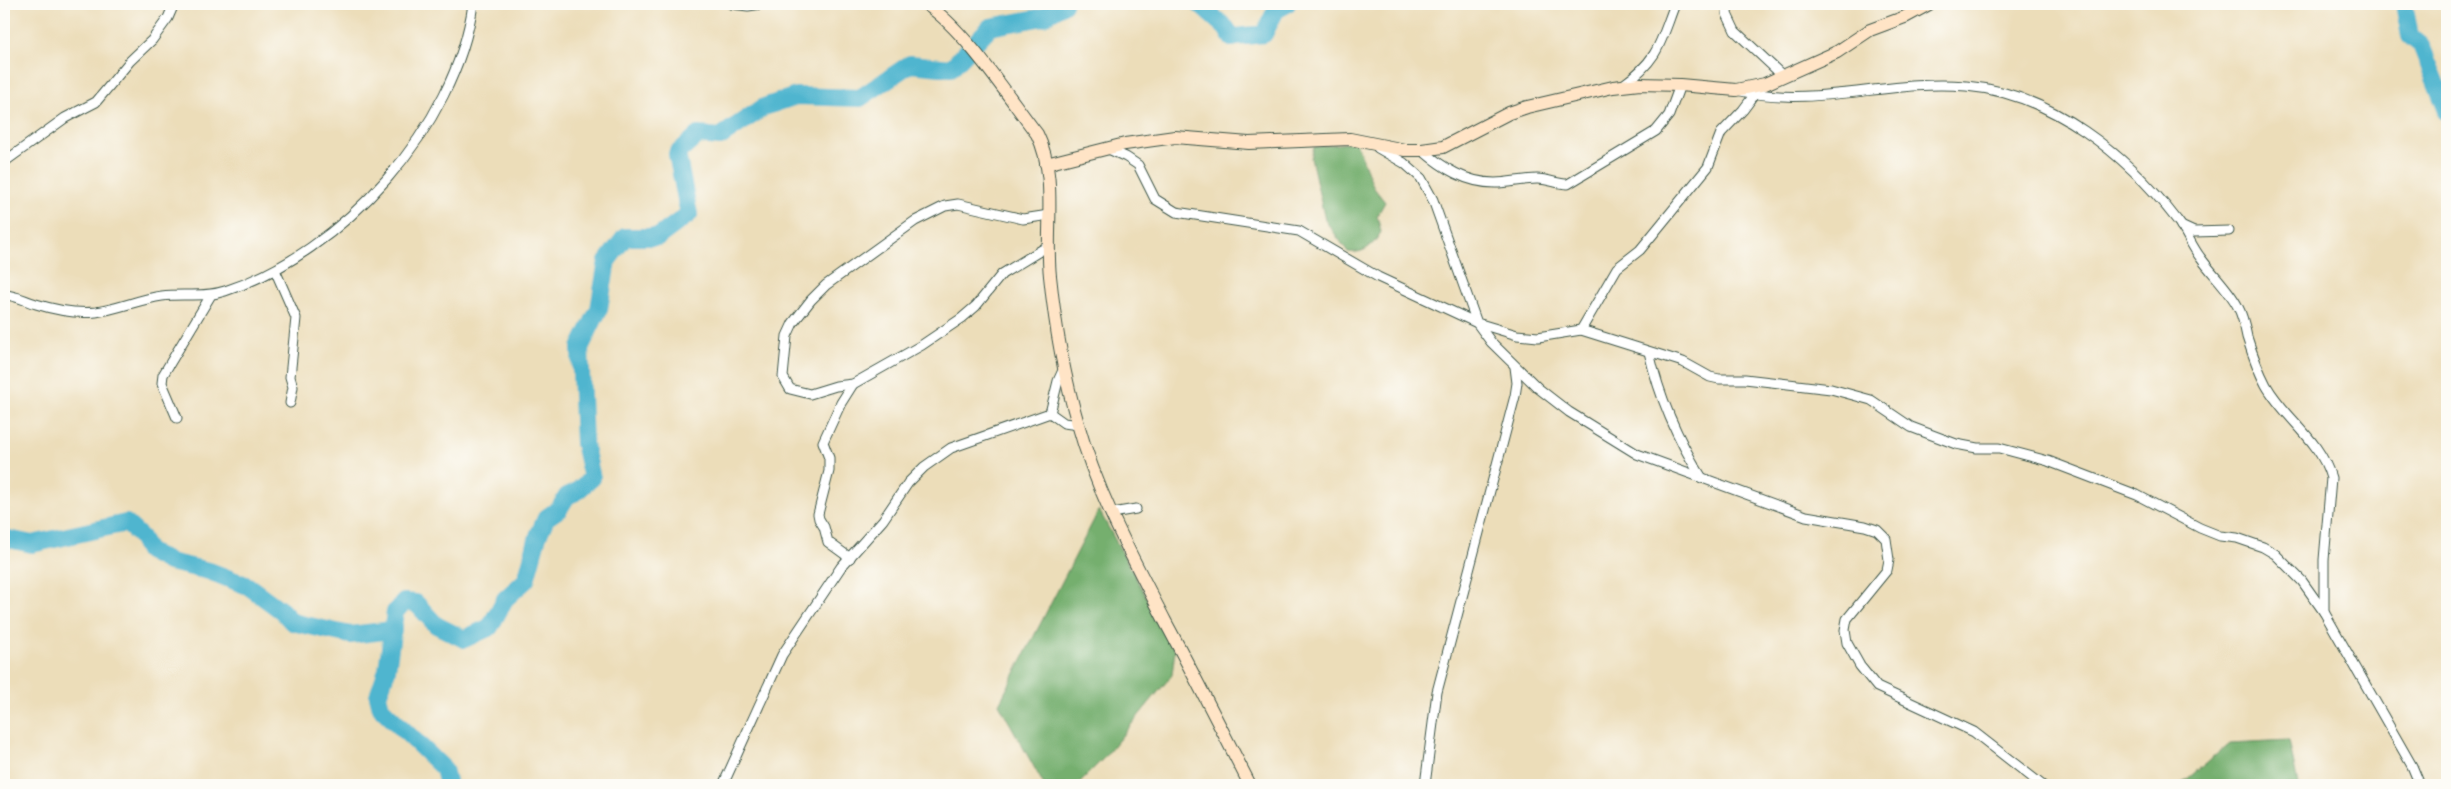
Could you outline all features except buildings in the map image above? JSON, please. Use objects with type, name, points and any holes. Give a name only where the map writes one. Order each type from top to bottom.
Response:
[{"type":"street","points":[[4,162],[65,118],[96,102],[130,61],[152,40],[168,18],[174,4]]},
{"type":"street","points":[[4,295],[21,298],[50,308],[78,312],[95,312],[161,296],[211,295],[275,270],[330,235],[361,205],[408,151],[440,102],[471,24],[474,4]]},
{"type":"street","points":[[731,4],[748,6],[762,4]]},
{"type":"street","points":[[1623,85],[1650,64],[1658,50],[1675,4]]},
{"type":"street","points":[[1728,4],[1727,14],[1736,31],[1783,76]]},
{"type":"street","points":[[1736,90],[1765,84],[1837,52],[1870,30],[1905,17],[1929,4]]},
{"type":"street","points":[[935,6],[1037,134],[1043,146],[1049,215],[1050,277],[1065,367],[1078,425],[1121,537],[1250,785]]},
{"type":"street","points":[[1046,164],[1106,148],[1175,137],[1249,143],[1350,139],[1422,150],[1443,147],[1527,107],[1623,85],[1680,85],[1736,90],[1755,94],[1830,96],[1920,87],[1966,86],[2021,99],[2076,125],[2107,146],[2159,199],[2181,226],[2198,255],[2239,308],[2258,370],[2276,402],[2312,441],[2328,466],[2331,478],[2324,560],[2324,612]]},
{"type":"street","points":[[1422,150],[1438,164],[1456,175],[1476,181],[1495,183],[1521,179],[1542,179],[1560,184],[1568,184],[1656,131],[1669,114],[1680,85]]},
{"type":"street","points":[[1581,330],[1617,268],[1640,250],[1708,167],[1721,133],[1755,94]]},
{"type":"street","points":[[1371,143],[1404,163],[1421,178],[1433,200],[1477,323],[1491,342],[1515,367],[1569,412],[1637,454],[1806,516],[1850,522],[1877,530],[1886,539],[1888,566],[1875,586],[1847,619],[1845,630],[1847,644],[1860,666],[1877,687],[1974,732],[2042,785]]},
{"type":"street","points":[[1106,148],[1138,165],[1155,199],[1176,212],[1299,231],[1378,277],[1477,323],[1517,335],[1538,337],[1581,330],[1683,362],[1710,377],[1832,389],[1870,400],[1911,427],[1956,444],[1977,448],[1999,448],[2048,461],[2137,495],[2200,528],[2220,536],[2237,538],[2263,547],[2275,554],[2302,581],[2324,612],[2412,766],[2420,785]]},
{"type":"street","points":[[1048,246],[1002,274],[976,306],[962,318],[922,345],[852,384],[836,386],[810,394],[790,389],[783,377],[787,336],[793,323],[826,285],[915,221],[945,206],[958,204],[1023,219],[1049,215]]},
{"type":"street","points":[[2181,226],[2194,232],[2229,231]]},
{"type":"street","points":[[275,270],[296,318],[290,376],[293,387],[290,403]]},
{"type":"street","points":[[177,418],[162,383],[163,375],[211,295]]},
{"type":"street","points":[[1649,352],[1662,397],[1691,460],[1702,478]]},
{"type":"street","points":[[1050,413],[1058,380],[1065,367]]},
{"type":"street","points":[[1425,785],[1437,692],[1515,396],[1517,383],[1515,367]]},
{"type":"street","points":[[850,558],[828,542],[818,514],[829,471],[829,458],[824,442],[852,384]]},
{"type":"street","points":[[1050,413],[1064,423],[1078,425]]},
{"type":"street","points":[[724,785],[782,655],[850,558],[883,520],[908,483],[938,457],[962,444],[1050,413]]},
{"type":"street","points":[[1112,513],[1136,509]]},
{"type":"green space","points":[[1356,142],[1374,188],[1385,202],[1377,216],[1381,232],[1378,237],[1368,248],[1359,252],[1348,252],[1325,220],[1311,158],[1314,147]]},
{"type":"green space","points":[[1099,510],[1175,650],[1172,675],[1103,759],[1077,785],[1044,785],[999,704]]},
{"type":"green space","points":[[2289,740],[2298,785],[2180,785],[2230,743]]},
{"type":"waterway","points":[[448,785],[444,769],[381,708],[378,696],[387,670],[395,612],[404,602],[416,603],[436,625],[464,639],[490,627],[505,599],[526,580],[538,536],[546,518],[559,509],[567,496],[576,492],[592,478],[584,443],[580,348],[599,309],[607,261],[625,237],[658,237],[689,214],[677,154],[698,135],[720,137],[764,107],[796,96],[860,98],[910,64],[951,68],[990,27],[1043,17],[1064,4]]},
{"type":"waterway","points":[[1199,4],[1226,28],[1232,38],[1264,34],[1276,10],[1287,4]]},
{"type":"waterway","points":[[2404,4],[2410,36],[2421,45],[2447,111]]},
{"type":"waterway","points":[[4,538],[32,544],[126,523],[141,537],[148,551],[169,562],[209,571],[248,586],[282,611],[292,622],[350,635],[393,630]]}]
